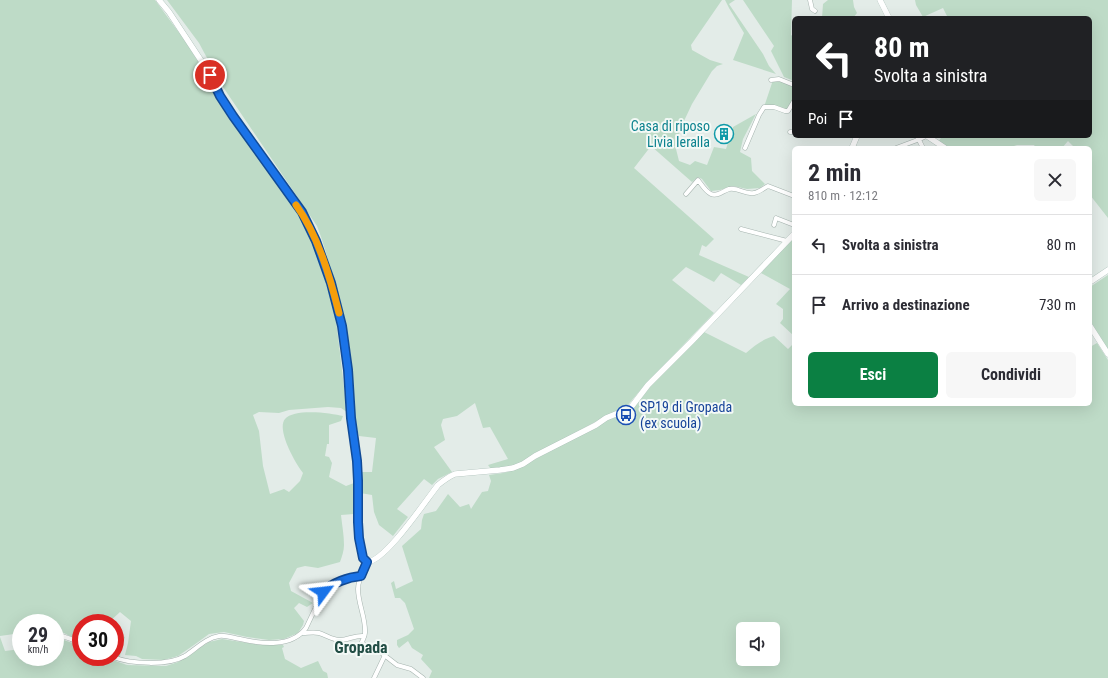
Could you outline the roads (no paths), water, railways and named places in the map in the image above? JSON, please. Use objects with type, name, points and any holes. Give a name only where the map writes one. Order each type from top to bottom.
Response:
[{"type":"street","points":[[159,0],[169,12],[202,62],[220,96],[233,116],[302,212],[322,256],[336,300],[342,326],[348,370],[351,418],[357,461],[359,538],[363,558],[367,562]]},
{"type":"street","points":[[810,0],[812,9],[815,11]]},
{"type":"street","points":[[880,0],[888,16]]},
{"type":"street","points":[[771,80],[779,79],[792,84]]},
{"type":"street","points":[[745,148],[764,107],[774,107],[788,111],[792,104]]},
{"type":"street","points":[[900,146],[918,138]]},
{"type":"street","points":[[929,138],[942,146]]},
{"type":"street","points":[[686,194],[698,180],[708,192],[713,195],[731,189],[754,193],[768,186],[792,195]]},
{"type":"street","points":[[774,226],[776,218],[792,223]]},
{"type":"street","points":[[741,229],[787,241]]},
{"type":"street","points":[[367,562],[375,560],[384,552],[399,536],[434,490],[450,476],[455,474],[513,468],[596,425],[606,418],[628,409],[653,380],[792,236]]},
{"type":"street","points":[[1092,281],[1108,270]]},
{"type":"street","points":[[1092,329],[1108,354]]},
{"type":"street","points":[[367,562],[358,581],[358,597],[365,633],[362,642],[364,645],[379,651],[397,665],[411,669],[422,678]]},
{"type":"street","points":[[124,659],[137,662],[171,662],[179,659],[211,638],[218,636],[276,643],[288,641],[303,633],[323,592],[331,586],[353,577],[361,576]]},
{"type":"street","points":[[303,633],[319,634],[339,640],[364,636]]},
{"type":"street","points":[[374,678],[385,655]]},
{"type":"place","name":"Casa di riposo Livia Ieralla","points":[[724,134]]},
{"type":"place","name":"SP19 di Gropada (ex scuola)","points":[[626,415]]},
{"type":"district","name":"Gropada","points":[[361,647]]}]
